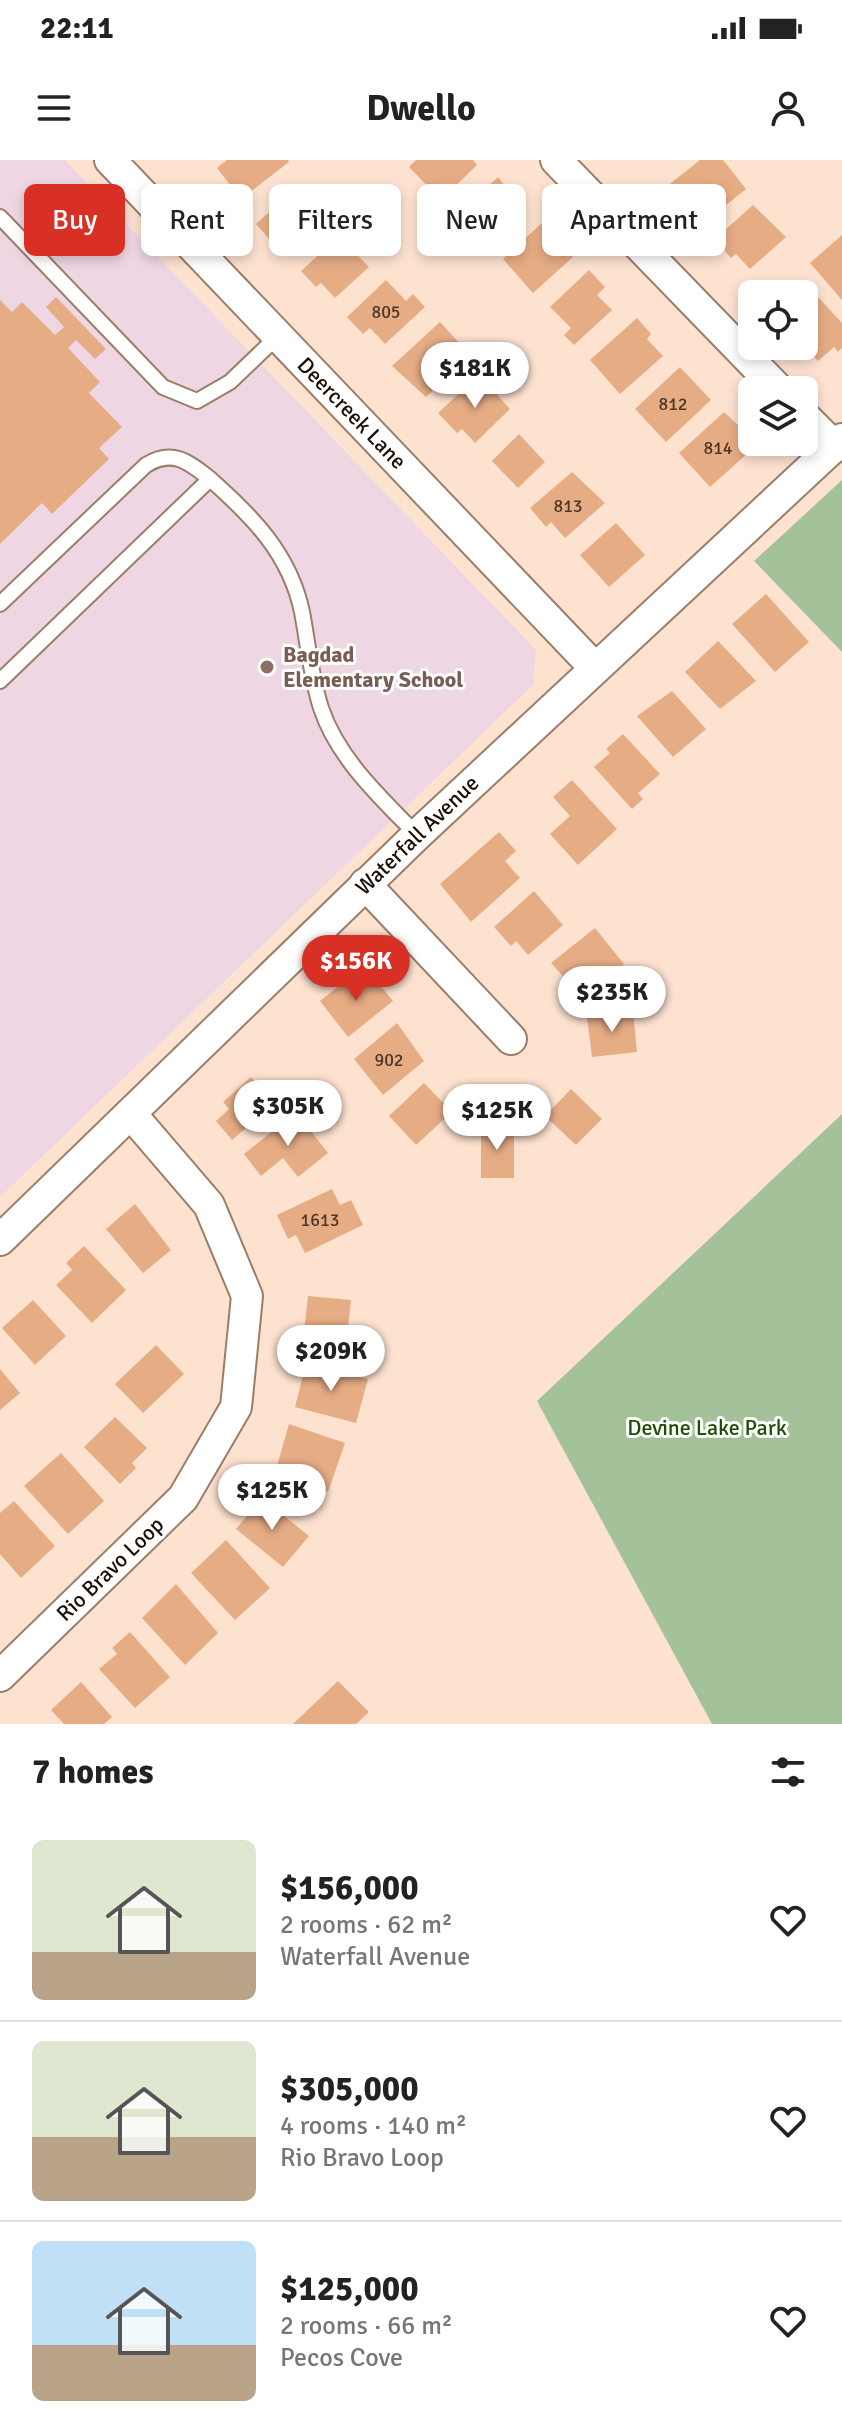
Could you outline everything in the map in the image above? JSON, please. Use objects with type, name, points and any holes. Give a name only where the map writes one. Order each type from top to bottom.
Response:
[{"type":"street","name":"Deercreek Lane","points":[[110,160],[594,667]]},
{"type":"street","points":[[556,160],[765,376]]},
{"type":"street","points":[[818,429],[840,449]]},
{"type":"street","name":"Waterfall Avenue","points":[[0,1240],[365,884],[594,667],[840,449]]},
{"type":"street","points":[[365,884],[511,1039]]},
{"type":"street","name":"Rio Bravo Loop","points":[[0,1676],[183,1498],[236,1407],[247,1296],[209,1205],[131,1114]]},
{"type":"lane","points":[[0,217],[163,387],[197,401],[230,382],[278,336]]},
{"type":"lane","points":[[0,604],[146,465],[160,456],[175,456],[210,479],[248,513],[273,542],[301,610],[322,711],[358,774],[417,835]]},
{"type":"lane","points":[[0,681],[210,479]]},
{"type":"shaded area","name":"Bagdad Elementary School","points":[[0,160],[65,160],[88,184],[24,184],[24,256],[125,256],[125,222],[141,239],[141,256],[157,256],[536,650],[533,685],[0,1197]]},
{"type":"green space","points":[[842,480],[842,652],[754,561]]},
{"type":"green space","name":"Devine Lake Park","points":[[842,1114],[842,1724],[712,1724],[537,1401]]},
{"type":"building","points":[[227,160],[289,162],[253,190],[253,184],[229,184],[217,168]]},
{"type":"building","points":[[416,160],[473,160],[477,165],[457,184],[425,184],[409,167]]},
{"type":"building","points":[[700,160],[723,160],[746,189],[726,205],[726,184],[670,184]]},
{"type":"building","points":[[498,177],[503,184],[490,184]]},
{"type":"building","points":[[753,205],[786,237],[750,269],[736,254],[731,258],[726,252],[726,229]]},
{"type":"building","points":[[269,212],[269,239],[256,224]]},
{"type":"building","points":[[542,223],[542,256],[573,257],[533,293],[503,259],[506,256],[526,256],[526,238]]},
{"type":"building","points":[[842,235],[842,300],[810,263]]},
{"type":"building","points":[[317,256],[358,256],[369,267],[335,298],[321,283],[316,287],[301,271]]},
{"type":"building","points":[[589,270],[605,287],[597,295],[612,310],[574,345],[564,335],[571,328],[550,307]]},
{"type":"building","points":[[386,280],[406,301],[413,294],[425,307],[385,344],[370,328],[363,334],[347,317]]},
{"type":"building","points":[[56,297],[106,349],[95,359],[76,340],[68,348],[100,382],[89,393],[122,427],[99,448],[109,459],[52,514],[42,503],[0,544],[0,300],[12,312],[22,302],[55,335],[64,327],[46,307]]},
{"type":"building","points":[[818,299],[842,323],[842,348],[838,352],[834,347],[818,361],[817,360]]},
{"type":"building","points":[[637,318],[651,334],[647,339],[663,356],[620,394],[590,360]]},
{"type":"building","points":[[440,322],[471,356],[426,397],[392,366]]},
{"type":"building","points":[[680,367],[711,400],[666,442],[635,409]]},
{"type":"building","points":[[479,375],[510,409],[475,443],[462,429],[457,433],[438,413]]},
{"type":"building","points":[[724,412],[738,425],[738,456],[745,456],[710,487],[679,453]]},
{"type":"building","points":[[519,434],[545,462],[518,488],[492,461]]},
{"type":"building","points":[[572,472],[605,503],[565,538],[551,522],[546,527],[530,508]]},
{"type":"building","points":[[616,523],[645,555],[609,587],[580,555]]},
{"type":"building","points":[[766,594],[809,642],[775,672],[732,624]]},
{"type":"building","points":[[718,641],[756,681],[720,709],[685,672]]},
{"type":"building","points":[[672,691],[706,729],[673,757],[637,716]]},
{"type":"building","points":[[623,734],[660,774],[638,793],[643,799],[632,809],[594,767],[610,753],[606,749]]},
{"type":"building","points":[[572,780],[617,829],[578,865],[550,834],[570,816],[553,797]]},
{"type":"building","points":[[499,832],[516,851],[505,861],[520,878],[471,922],[440,884]]},
{"type":"building","points":[[534,891],[563,925],[528,955],[516,941],[511,946],[494,927]]},
{"type":"building","points":[[595,928],[624,964],[582,997],[551,963]]},
{"type":"building","points":[[358,971],[370,985],[376,980],[393,1001],[348,1037],[320,1001]]},
{"type":"building","points":[[633,1012],[637,1052],[592,1057],[587,1017]]},
{"type":"building","points":[[397,1023],[424,1061],[383,1095],[354,1059]]},
{"type":"building","points":[[251,1077],[274,1104],[232,1140],[216,1121],[229,1109],[223,1102]]},
{"type":"building","points":[[424,1083],[452,1112],[416,1145],[389,1116]]},
{"type":"building","points":[[571,1089],[602,1119],[576,1145],[545,1116]]},
{"type":"building","points":[[296,1112],[328,1153],[298,1177],[283,1158],[261,1176],[244,1154]]},
{"type":"building","points":[[481,1126],[514,1127],[514,1178],[481,1178]]},
{"type":"building","points":[[332,1189],[340,1205],[351,1200],[363,1225],[305,1253],[296,1235],[288,1239],[277,1215]]},
{"type":"building","points":[[135,1204],[171,1250],[143,1273],[106,1229]]},
{"type":"building","points":[[84,1246],[126,1290],[92,1323],[56,1285],[72,1270],[66,1263]]},
{"type":"building","points":[[308,1296],[351,1300],[347,1337],[304,1333]]},
{"type":"building","points":[[33,1300],[66,1336],[35,1365],[2,1328]]},
{"type":"building","points":[[156,1345],[184,1374],[143,1413],[115,1384]]},
{"type":"building","points":[[306,1363],[368,1379],[356,1423],[295,1407]]},
{"type":"building","points":[[0,1369],[20,1393],[0,1410]]},
{"type":"building","points":[[115,1417],[147,1448],[132,1463],[136,1468],[120,1484],[84,1447]]},
{"type":"building","points":[[289,1424],[345,1443],[328,1492],[275,1473]]},
{"type":"building","points":[[61,1453],[104,1501],[68,1534],[24,1486]]},
{"type":"building","points":[[262,1498],[309,1536],[283,1567],[236,1529]]},
{"type":"building","points":[[14,1501],[55,1546],[21,1578],[0,1554],[0,1513]]},
{"type":"building","points":[[226,1540],[270,1588],[235,1620],[191,1573]]},
{"type":"building","points":[[176,1584],[218,1633],[185,1665],[142,1618]]},
{"type":"building","points":[[130,1632],[170,1677],[135,1708],[99,1669],[117,1654],[112,1648]]},
{"type":"building","points":[[338,1681],[369,1712],[356,1724],[293,1724]]},
{"type":"building","points":[[81,1682],[112,1717],[104,1724],[64,1724],[51,1710]]},
{"type":"place","name":"Bagdad Elementary School","points":[[267,667]]}]
